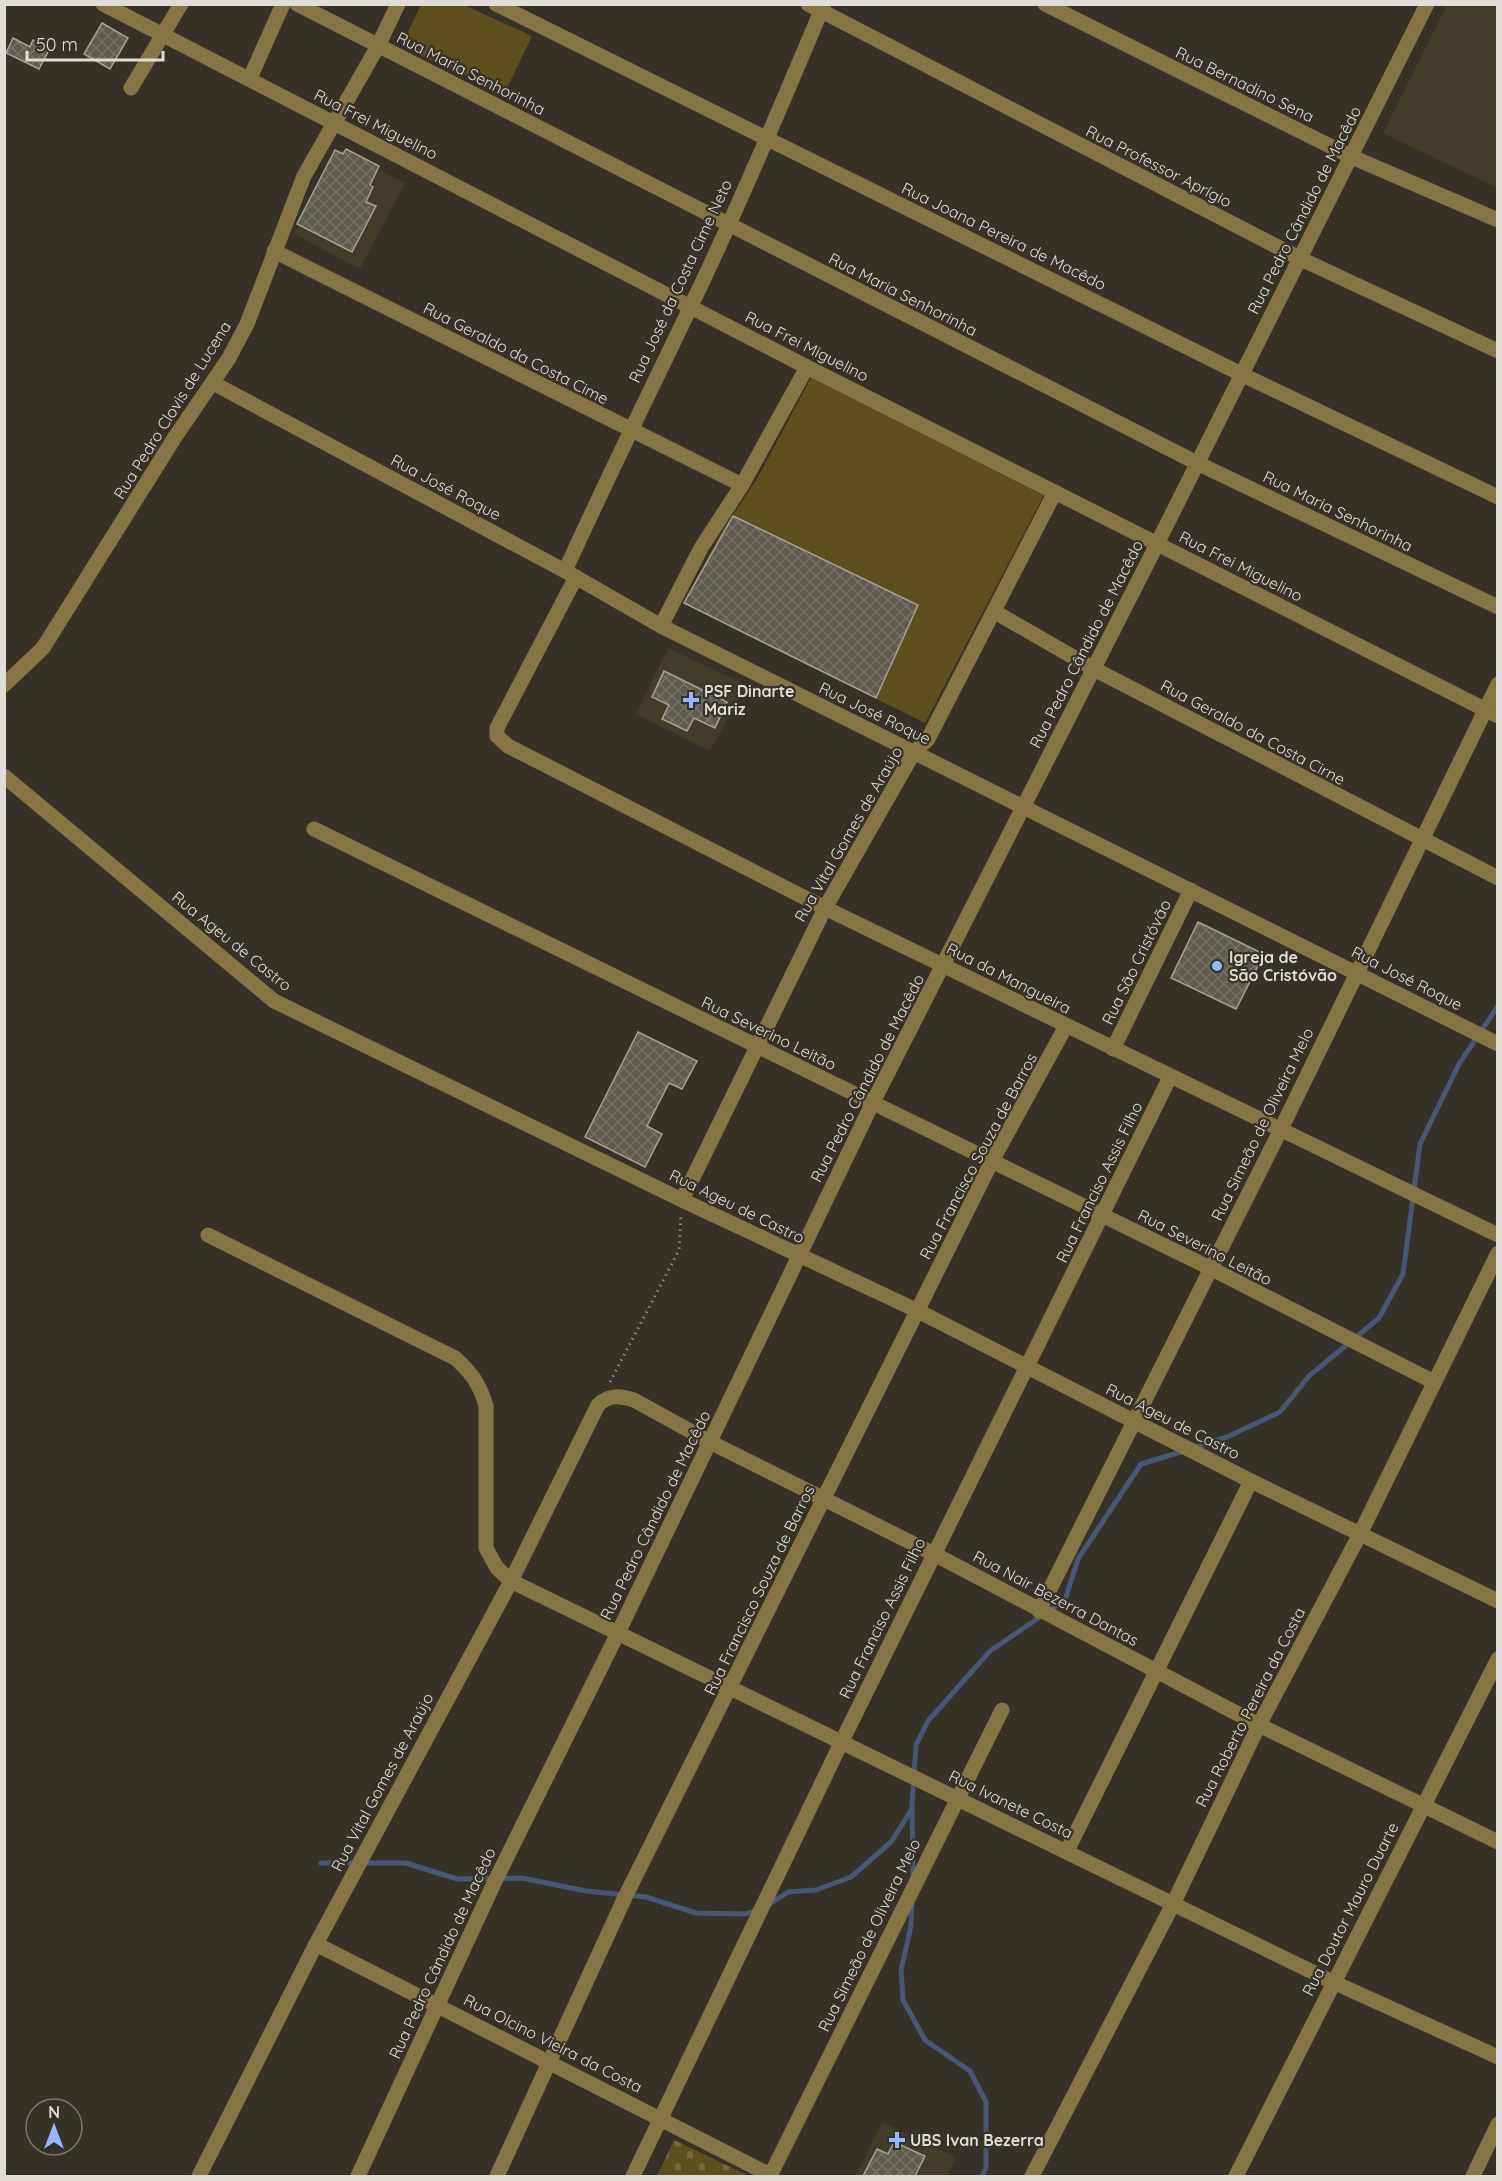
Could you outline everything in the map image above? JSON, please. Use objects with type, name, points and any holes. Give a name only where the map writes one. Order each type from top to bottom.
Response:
[{"type":"street","name":"Rua Frei Miguelino","points":[[103,4],[807,367],[1491,712]]},
{"type":"street","points":[[131,88],[181,4]]},
{"type":"street","points":[[250,78],[283,4]]},
{"type":"street","name":"Rua Maria Senhorinha","points":[[297,4],[726,225],[1197,463],[1497,608]]},
{"type":"street","name":"Rua Pedro Clovis de Lucena","points":[[4,685],[43,648],[175,437],[213,383],[247,324],[304,176],[378,46],[398,4]]},
{"type":"street","name":"Rua Joana Pereira de Macêdo","points":[[496,4],[1241,374],[1497,497]]},
{"type":"street","name":"Rua Bernadino Sena","points":[[1045,4],[1352,157],[1497,220]]},
{"type":"street","name":"Rua Pedro Cândido de Macêdo","points":[[358,2176],[437,2003],[872,1104],[945,965],[1427,4]]},
{"type":"street","name":"Rua José da Costa Cime Neto","points":[[508,746],[497,736],[497,728],[571,574],[629,430],[691,307],[726,225],[767,139],[818,7]]},
{"type":"street","name":"Rua Professor Aprígio","points":[[818,7],[1301,259],[1497,351]]},
{"type":"street","name":"Rua Geraldo da Costa Cime","points":[[274,251],[742,485]]},
{"type":"street","points":[[661,626],[700,548],[742,485],[807,367]]},
{"type":"street","name":"Rua José Roque","points":[[213,383],[571,574],[661,626],[1497,1044]]},
{"type":"street","name":"Rua Vital Gomes de Araújo","points":[[682,1200],[825,908],[914,752],[928,739],[1055,492]]},
{"type":"street","name":"Rua Geraldo da Costa Cirne","points":[[994,612],[1094,669],[1497,878]]},
{"type":"street","name":"Rua Simeão de Oliveira Melo","points":[[1039,1611],[1132,1421],[1281,1129],[1422,840],[1491,712],[1497,684]]},
{"type":"street","name":"Rua da Mangueira","points":[[508,746],[825,908],[1497,1235]]},
{"type":"street","name":"Rua Ageu de Castro","points":[[4,776],[274,1001],[682,1200],[918,1311],[1251,1481],[1497,1601]]},
{"type":"street","name":"Rua Severino Leitão","points":[[314,829],[1210,1268],[1434,1382]]},
{"type":"street","name":"Rua São Cristóvão","points":[[1113,1049],[1191,890]]},
{"type":"street","name":"Rua Francisco Souza de Barros","points":[[497,2176],[626,1895],[992,1161],[1066,1026]]},
{"type":"street","name":"Rua Franciso Assis Filho","points":[[633,2176],[842,1742],[1170,1077]]},
{"type":"street","points":[[208,1235],[455,1358],[470,1371],[481,1387],[486,1406],[486,1548],[497,1568],[511,1581]]},
{"type":"street","name":"Rua Roberto Pereira da Costa","points":[[1032,2176],[1173,1904],[1259,1725],[1359,1534],[1497,1253]]},
{"type":"street","name":"Rua Nair Bezerra Dantas","points":[[598,1405],[604,1399],[614,1397],[634,1400],[710,1442],[934,1554],[1259,1725],[1424,1804],[1497,1842]]},
{"type":"street","name":"Rua Vital Gomes de Araújo","points":[[200,2176],[316,1944],[511,1581],[598,1405]]},
{"type":"street","points":[[1067,1851],[1251,1481]]},
{"type":"street","name":"Rua Ivanete Costa","points":[[511,1581],[732,1686],[1333,1982],[1497,2057]]},
{"type":"street","name":"Rua Doutor Mauro Duarte","points":[[1236,2176],[1497,1659]]},
{"type":"street","name":"Rua Simeão de Oliveira Melo","points":[[771,2176],[1002,1710]]},
{"type":"street","name":"Rua Olcino Vieira da Costa","points":[[316,1944],[437,2003],[771,2176]]},
{"type":"street","points":[[1473,2176],[1497,2124]]},
{"type":"path","points":[[598,1405],[680,1250],[682,1200]]},
{"type":"shaded area","points":[[1447,5],[1497,5],[1497,188],[1383,133]]},
{"type":"shaded area","points":[[340,149],[405,183],[360,269],[294,234]]},
{"type":"shaded area","name":"PSF Dinarte Mariz","points":[[668,648],[747,685],[710,751],[636,714]]},
{"type":"shaded area","name":"UBS Ivan Bezerra","points":[[882,2122],[956,2157],[947,2176],[856,2176]]},
{"type":"green space","points":[[421,5],[464,5],[532,36],[504,94],[401,46]]},
{"type":"green space","points":[[813,374],[1046,491],[925,723],[683,603],[724,528],[757,479]]},
{"type":"green space","points":[[674,2140],[749,2176],[657,2176]]},
{"type":"building","points":[[102,23],[128,38],[110,69],[84,54]]},
{"type":"building","points":[[13,38],[30,47],[33,40],[50,48],[39,69],[6,53]]},
{"type":"building","points":[[346,149],[379,166],[370,185],[373,187],[366,202],[376,206],[352,252],[297,224],[335,150],[343,154]]},
{"type":"building","points":[[733,516],[918,605],[876,698],[684,603]]},
{"type":"building","points":[[664,671],[727,702],[715,728],[694,718],[687,731],[662,719],[669,705],[652,697]]},
{"type":"building","name":"Igreja de São Cristóvão","points":[[1198,922],[1264,954],[1236,1009],[1171,978]]},
{"type":"building","points":[[638,1032],[697,1061],[682,1089],[669,1083],[647,1126],[662,1134],[645,1167],[585,1137]]},
{"type":"building","points":[[894,2142],[925,2156],[915,2176],[863,2176],[877,2149],[888,2154]]},
{"type":"waterway","points":[[1193,1448],[1227,1437],[1280,1412],[1309,1376],[1379,1318],[1403,1274],[1420,1144],[1459,1064],[1498,1006]]},
{"type":"waterway","points":[[913,1878],[912,1803],[916,1745],[928,1721],[990,1651],[1065,1600],[1078,1559],[1141,1464],[1184,1451]]},
{"type":"waterway","points":[[765,1907],[788,1892],[816,1890],[851,1877],[891,1842],[912,1809]]},
{"type":"waterway","points":[[321,1863],[406,1863],[457,1879],[522,1878],[586,1891],[646,1897],[696,1913],[745,1914],[757,1910]]},
{"type":"waterway","points":[[912,1902],[911,1926],[901,1970],[903,2000],[925,2040],[970,2071],[986,2102],[986,2168],[982,2176]]},
{"type":"place","name":"PSF Dinarte Mariz","points":[[691,700]]},
{"type":"place","name":"Igreja de São Cristóvão","points":[[1217,966]]},
{"type":"place","name":"UBS Ivan Bezerra","points":[[897,2140]]}]
